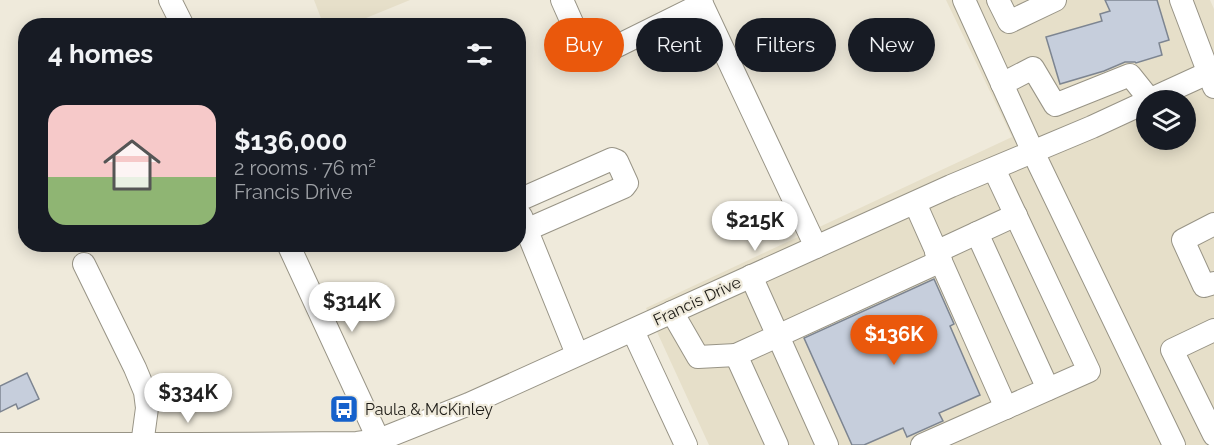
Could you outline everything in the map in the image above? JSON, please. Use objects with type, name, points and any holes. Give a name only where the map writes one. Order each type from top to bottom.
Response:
[{"type":"street","points":[[170,0],[179,18]]},
{"type":"street","points":[[562,0],[586,54],[599,55],[701,2],[816,246]]},
{"type":"street","points":[[964,0],[1033,152],[1174,445]]},
{"type":"street","points":[[998,0],[1009,22],[1055,0]]},
{"type":"street","points":[[1186,2],[1213,75]]},
{"type":"street","points":[[1002,84],[1033,68],[1055,105],[1130,75],[1140,90]]},
{"type":"street","name":"Francis Drive","points":[[1176,90],[1213,75]]},
{"type":"street","name":"Francis Drive","points":[[0,444],[184,445],[380,442],[633,331],[816,246],[1136,106]]},
{"type":"street","points":[[526,197],[612,159],[617,161],[627,183],[624,187],[526,219]]},
{"type":"street","points":[[922,445],[1089,371],[994,169]]},
{"type":"street","points":[[915,203],[1006,408]]},
{"type":"street","points":[[672,312],[698,357],[736,355],[939,257],[977,233],[1016,215]]},
{"type":"street","points":[[1214,224],[1183,240],[1203,286],[1214,284]]},
{"type":"street","points":[[526,227],[577,354]]},
{"type":"street","points":[[977,233],[1048,389]]},
{"type":"street","points":[[292,252],[380,442]]},
{"type":"street","points":[[84,264],[145,392],[147,408],[142,444]]},
{"type":"street","points":[[751,276],[827,445]]},
{"type":"street","points":[[1214,330],[1172,350],[1214,435]]},
{"type":"street","points":[[633,331],[686,445]]},
{"type":"street","points":[[736,355],[777,445]]},
{"type":"shaded area","points":[[314,0],[410,0],[366,18],[321,18]]},
{"type":"shaded area","points":[[946,0],[1210,0],[1214,9],[1214,445],[709,445],[646,308],[1012,137]]},
{"type":"building","points":[[1105,0],[1157,0],[1169,40],[1159,43],[1162,55],[1136,63],[1125,62],[1060,84],[1046,37],[1102,21],[1100,14],[1110,11]]},
{"type":"building","points":[[934,279],[954,324],[950,326],[980,395],[939,413],[943,421],[907,437],[903,428],[864,445],[852,445],[804,338]]},
{"type":"building","points":[[27,373],[39,399],[18,409],[16,404],[0,412],[0,386]]},
{"type":"place","name":"Paula & McKinley","points":[[344,409]]}]
